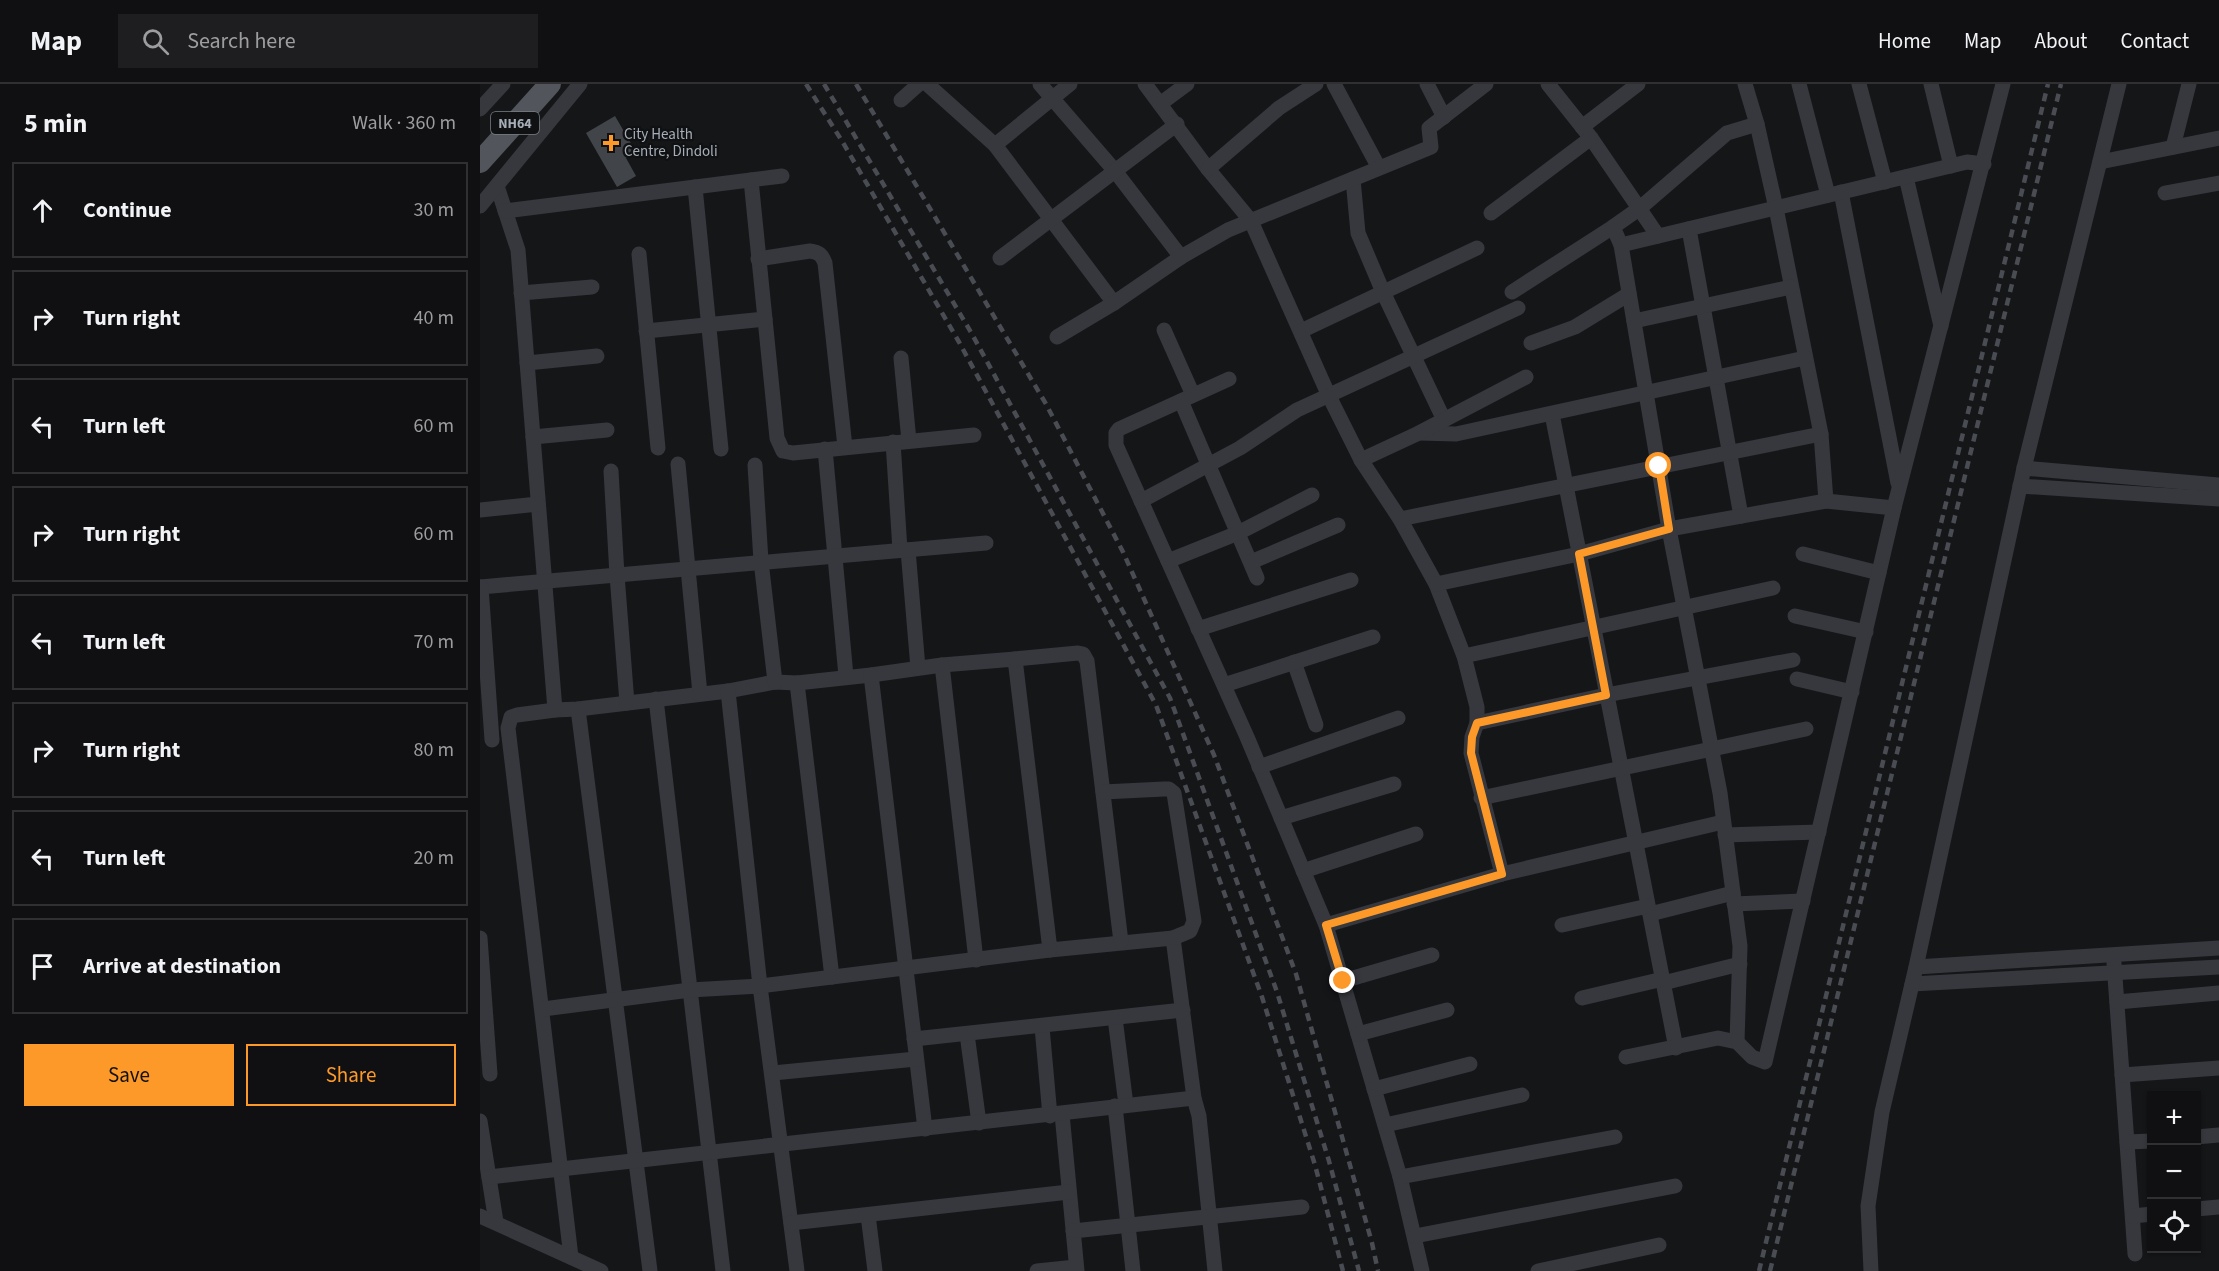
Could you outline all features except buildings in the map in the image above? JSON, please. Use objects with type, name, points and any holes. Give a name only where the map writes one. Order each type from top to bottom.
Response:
[{"type":"main road","name":"NH64","points":[[480,142],[530,84]]},
{"type":"main road","name":"NH64","points":[[480,162],[550,84]]},
{"type":"street","points":[[480,109],[503,84]]},
{"type":"street","points":[[480,206],[580,84]]},
{"type":"street","points":[[901,100],[920,84]]},
{"type":"street","points":[[927,84],[995,145],[1114,303]]},
{"type":"street","points":[[1040,84],[1115,171],[1181,258]]},
{"type":"street","points":[[995,145],[1070,84]]},
{"type":"street","points":[[1145,84],[1177,124],[1208,169],[1251,221],[1329,396],[1361,460],[1400,519],[1436,584],[1464,656],[1477,707],[1477,723],[1472,737],[1471,753],[1502,874]]},
{"type":"street","points":[[1160,104],[1186,84]]},
{"type":"street","points":[[1208,169],[1279,108],[1316,84]]},
{"type":"street","points":[[1334,84],[1379,168]]},
{"type":"street","points":[[1427,84],[1444,117]]},
{"type":"street","points":[[1057,337],[1228,230],[1431,147],[1430,128],[1486,84]]},
{"type":"street","points":[[1548,84],[1641,208],[1658,236]]},
{"type":"street","points":[[1491,213],[1586,133],[1638,84]]},
{"type":"street","points":[[1744,84],[1757,124],[1776,208],[1821,434],[1826,501]]},
{"type":"street","points":[[1799,84],[1834,194],[1899,489]]},
{"type":"street","points":[[1859,84],[1885,182]]},
{"type":"street","points":[[1931,84],[1951,166]]},
{"type":"street","points":[[1626,1057],[1718,1038],[1737,1042],[1752,1057],[1765,1062],[1894,508],[2003,84]]},
{"type":"street","points":[[1871,1271],[1868,1206],[1882,1112],[1916,967],[2024,468],[2119,84]]},
{"type":"street","points":[[2173,147],[2189,84]]},
{"type":"street","points":[[1000,258],[1177,124]]},
{"type":"street","points":[[1512,292],[1641,208],[1727,133],[1757,124]]},
{"type":"street","points":[[2100,162],[2219,138]]},
{"type":"street","points":[[1621,245],[1967,162],[1984,164]]},
{"type":"street","points":[[505,211],[782,176]]},
{"type":"street","points":[[1906,177],[1941,327]]},
{"type":"street","points":[[1353,179],[1358,233],[1383,292],[1444,420]]},
{"type":"street","points":[[751,180],[779,446],[783,451],[793,453],[974,435]]},
{"type":"street","points":[[2165,193],[2219,183]]},
{"type":"street","points":[[497,186],[518,250],[555,710]]},
{"type":"street","points":[[695,187],[721,449]]},
{"type":"street","points":[[1613,227],[1621,245],[1669,529],[1712,749],[1740,964],[1737,1042]]},
{"type":"street","points":[[1689,229],[1741,516]]},
{"type":"street","points":[[1301,331],[1477,248]]},
{"type":"street","points":[[758,259],[810,251],[822,256],[825,263],[845,447]]},
{"type":"street","points":[[639,254],[658,448]]},
{"type":"street","points":[[521,293],[592,287]]},
{"type":"street","points":[[1634,321],[1791,287]]},
{"type":"street","points":[[1531,343],[1575,327],[1629,294]]},
{"type":"street","points":[[1141,501],[1240,448],[1297,410],[1518,308]]},
{"type":"street","points":[[646,331],[765,319]]},
{"type":"street","points":[[1164,330],[1209,465],[1257,578]]},
{"type":"street","points":[[527,363],[597,356]]},
{"type":"street","points":[[901,358],[909,441]]},
{"type":"street","points":[[1419,433],[1456,434],[1805,358]]},
{"type":"street","points":[[1361,460],[1526,378]]},
{"type":"street","points":[[1229,379],[1119,429],[1116,434],[1116,445],[1224,685],[1326,925],[1400,1178],[1422,1271]]},
{"type":"street","points":[[1552,414],[1676,1047]]},
{"type":"street","points":[[532,437],[607,430]]},
{"type":"street","points":[[1400,519],[1821,434]]},
{"type":"street","points":[[893,442],[918,668]]},
{"type":"street","points":[[825,449],[846,676]]},
{"type":"street","points":[[678,464],[700,694]]},
{"type":"street","points":[[755,465],[761,561],[775,682]]},
{"type":"street","points":[[2024,468],[2219,485]]},
{"type":"street","points":[[611,471],[616,575],[627,703]]},
{"type":"street","points":[[2020,486],[2219,499]]},
{"type":"street","points":[[1168,561],[1238,533],[1312,495]]},
{"type":"street","points":[[1436,584],[1579,554],[1669,529],[1826,501],[1894,508]]},
{"type":"street","points":[[480,510],[538,504]]},
{"type":"street","points":[[1251,562],[1338,525]]},
{"type":"street","points":[[509,738],[486,740],[480,587],[986,543]]},
{"type":"street","points":[[1803,554],[1879,573]]},
{"type":"street","points":[[1198,628],[1351,580]]},
{"type":"street","points":[[1464,656],[1773,588]]},
{"type":"street","points":[[1795,615],[1866,632]]},
{"type":"street","points":[[1224,685],[1373,637]]},
{"type":"street","points":[[575,1263],[560,1170],[543,1009],[507,728],[511,717],[728,691],[775,682],[796,683],[1073,652],[1083,654],[1121,942]]},
{"type":"street","points":[[1016,659],[1050,950]]},
{"type":"street","points":[[1477,723],[1606,695],[1793,660]]},
{"type":"street","points":[[1294,662],[1316,726]]},
{"type":"street","points":[[942,665],[976,960]]},
{"type":"street","points":[[871,675],[925,1129]]},
{"type":"street","points":[[1797,680],[1852,692]]},
{"type":"street","points":[[796,683],[832,977]]},
{"type":"street","points":[[728,691],[760,986],[797,1271]]},
{"type":"street","points":[[656,699],[723,1271]]},
{"type":"street","points":[[578,709],[650,1271]]},
{"type":"street","points":[[1259,767],[1398,718]]},
{"type":"street","points":[[1481,798],[1806,729]]},
{"type":"street","points":[[1281,818],[1394,784]]},
{"type":"street","points":[[543,1009],[690,990],[760,986],[1050,950],[1173,938],[1190,931],[1194,921],[1174,793],[1169,789],[1103,792]]},
{"type":"street","points":[[1326,925],[1502,874],[1636,843],[1724,829],[1820,832]]},
{"type":"street","points":[[1303,870],[1416,834]]},
{"type":"street","points":[[1562,925],[1733,898],[1803,901]]},
{"type":"street","points":[[480,938],[484,1033],[490,1074]]},
{"type":"street","points":[[1173,938],[1194,1098],[1199,1116],[1215,1271]]},
{"type":"street","points":[[1916,967],[2219,948]]},
{"type":"street","points":[[2113,954],[2135,1254]]},
{"type":"street","points":[[1343,981],[1432,955]]},
{"type":"street","points":[[1582,998],[1740,964]]},
{"type":"street","points":[[1912,984],[2219,967]]},
{"type":"street","points":[[2117,1002],[2219,993]]},
{"type":"street","points":[[914,1039],[1183,1010]]},
{"type":"street","points":[[1358,1034],[1448,1011]]},
{"type":"street","points":[[1115,1018],[1133,1271]]},
{"type":"street","points":[[1037,1271],[1076,1269],[1069,1192],[1042,1027]]},
{"type":"street","points":[[967,1034],[979,1123]]},
{"type":"street","points":[[773,1073],[916,1059]]},
{"type":"street","points":[[1374,1089],[1470,1064]]},
{"type":"street","points":[[2122,1075],[2219,1068]]},
{"type":"street","points":[[1384,1125],[1522,1095]]},
{"type":"street","points":[[489,1177],[1194,1098]]},
{"type":"street","points":[[480,1121],[496,1222]]},
{"type":"street","points":[[2201,1137],[2219,1135]]},
{"type":"street","points":[[1400,1178],[1615,1137]]},
{"type":"street","points":[[2127,1143],[2147,1140]]},
{"type":"street","points":[[1415,1236],[1675,1186]]},
{"type":"street","points":[[791,1223],[1069,1192]]},
{"type":"street","points":[[2201,1209],[2219,1207]]},
{"type":"street","points":[[1073,1231],[1302,1208]]},
{"type":"street","points":[[2133,1216],[2147,1214]]},
{"type":"street","points":[[868,1215],[875,1271]]},
{"type":"street","points":[[480,1216],[575,1263],[601,1271]]},
{"type":"street","points":[[1538,1271],[1659,1245]]},
{"type":"railway","points":[[806,84],[842,141],[959,342],[1156,705],[1262,997],[1315,1165],[1343,1271]]},
{"type":"railway","points":[[824,84],[972,334],[1170,698],[1277,992],[1329,1161],[1359,1271]]},
{"type":"railway","points":[[856,84],[1046,404],[1123,552],[1214,755],[1296,974],[1378,1271]]},
{"type":"railway","points":[[1759,1271],[2048,84]]},
{"type":"railway","points":[[1770,1271],[2061,84]]},
{"type":"place","name":"City Health Centre, Dindoli","points":[[611,143]]},
{"type":"route","points":[[1343,981],[1326,925],[1502,874],[1471,753],[1472,737],[1477,723],[1606,695],[1579,554],[1669,529],[1659,466]]}]
